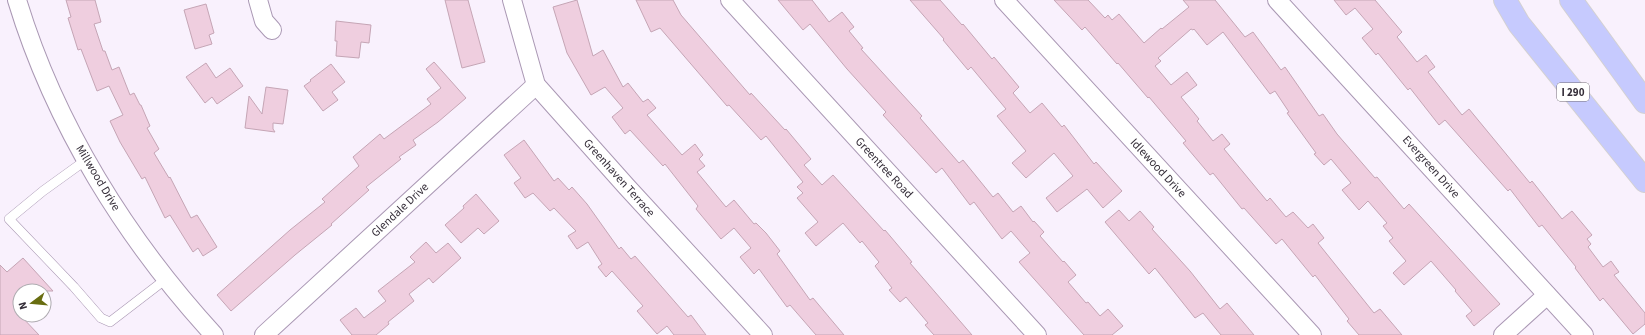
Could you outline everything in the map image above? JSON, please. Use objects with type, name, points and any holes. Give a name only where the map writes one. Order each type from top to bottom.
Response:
[{"type":"highway","points":[[1501,0],[1519,24]]},
{"type":"highway","name":"I 290","points":[[1505,0],[1519,24],[1645,181]]},
{"type":"highway","points":[[1571,0],[1586,23],[1645,102]]},
{"type":"highway","points":[[1575,0],[1586,23]]},
{"type":"street","name":"Millwood Drive","points":[[17,0],[33,47],[58,104],[86,160],[128,227],[166,279],[214,335]]},
{"type":"street","points":[[258,0],[264,21],[272,30]]},
{"type":"street","name":"Greenhaven Terrace","points":[[512,0],[536,85],[626,186],[763,335]]},
{"type":"street","name":"Greentree Road","points":[[730,0],[1037,335]]},
{"type":"street","name":"Idlewood Drive","points":[[1004,0],[1312,335]]},
{"type":"street","name":"Evergreen Drive","points":[[1277,0],[1584,335]]},
{"type":"street","name":"Glendale Drive","points":[[264,335],[536,85]]},
{"type":"street","points":[[1503,335],[1547,294]]},
{"type":"lane","points":[[86,160],[43,191],[9,220],[74,287],[101,318],[110,322],[166,279]]},
{"type":"building","points":[[66,0],[95,0],[101,22],[94,24],[103,51],[105,51],[112,70],[119,67],[130,95],[134,93],[141,105],[150,126],[147,128],[159,149],[154,153],[169,178],[170,177],[191,218],[197,215],[217,247],[203,256],[198,248],[193,252],[170,215],[165,218],[145,177],[142,179],[120,142],[110,121],[123,115],[109,86],[97,91],[81,49],[78,50],[68,18],[71,17]]},
{"type":"building","points":[[445,0],[468,0],[485,62],[462,68]]},
{"type":"building","points":[[577,0],[593,56],[603,50],[623,87],[628,83],[643,102],[648,99],[656,108],[647,115],[682,155],[695,144],[703,155],[699,159],[705,166],[697,172],[726,207],[734,200],[754,224],[756,223],[766,233],[780,251],[777,254],[810,300],[813,298],[844,335],[816,335],[790,305],[787,307],[759,269],[754,274],[740,257],[751,248],[734,228],[721,239],[696,209],[698,206],[665,164],[663,166],[630,130],[625,134],[612,117],[623,108],[605,87],[591,95],[567,53],[553,7]]},
{"type":"building","points":[[636,0],[673,0],[681,15],[750,95],[751,93],[785,130],[786,129],[811,159],[804,165],[822,185],[833,175],[884,231],[885,230],[912,262],[910,263],[972,335],[934,335],[925,325],[928,323],[906,297],[900,302],[889,290],[892,288],[875,266],[879,262],[862,241],[860,243],[843,223],[816,246],[805,233],[818,222],[797,198],[803,193],[797,187],[803,182],[766,136],[761,140],[729,105],[727,106],[660,28],[651,32]]},
{"type":"building","points":[[778,0],[812,0],[829,22],[842,12],[854,27],[849,31],[863,48],[861,49],[922,116],[920,118],[959,163],[963,160],[993,197],[998,193],[1013,212],[1021,206],[1033,222],[1034,221],[1044,232],[1040,236],[1076,275],[1068,282],[1086,303],[1088,302],[1100,316],[1108,309],[1123,326],[1112,335],[1084,335],[1019,262],[1030,253],[1011,231],[1002,239],[974,202],[970,205],[942,168],[936,173],[883,115],[886,112],[847,69],[810,24],[803,30]]},
{"type":"building","points":[[910,0],[940,0],[962,25],[963,24],[992,59],[994,57],[1019,87],[1013,93],[1030,113],[1042,103],[1062,127],[1064,125],[1094,164],[1096,162],[1122,191],[1103,208],[1087,189],[1057,212],[1046,198],[1073,176],[1054,153],[1026,178],[1012,163],[1026,151],[997,116],[1006,109],[971,67],[968,70],[943,40],[944,39]]},
{"type":"building","points":[[1054,0],[1088,0],[1105,18],[1108,15],[1112,20],[1119,14],[1144,43],[1189,7],[1183,0],[1215,0],[1245,37],[1253,32],[1281,70],[1285,67],[1319,116],[1323,114],[1337,134],[1375,178],[1377,177],[1404,209],[1409,204],[1500,304],[1474,326],[1466,316],[1472,311],[1431,261],[1404,285],[1393,273],[1406,261],[1389,241],[1393,238],[1383,226],[1387,223],[1368,201],[1359,210],[1342,190],[1351,183],[1331,159],[1324,165],[1314,154],[1316,153],[1287,113],[1289,112],[1275,91],[1270,94],[1223,32],[1207,45],[1194,29],[1191,29],[1158,58],[1161,61],[1155,66],[1171,85],[1187,72],[1197,85],[1181,97],[1199,119],[1197,121],[1213,141],[1222,134],[1230,144],[1224,149],[1267,201],[1270,198],[1286,217],[1293,212],[1308,228],[1313,224],[1324,238],[1318,243],[1374,313],[1380,309],[1402,335],[1359,335],[1347,321],[1349,319],[1315,275],[1313,277],[1282,239],[1276,244],[1244,208],[1242,209],[1213,173],[1210,175],[1183,143],[1186,141],[1149,97],[1148,98],[1085,27],[1082,30]]},
{"type":"building","points":[[1334,0],[1375,0],[1402,32],[1397,37],[1417,62],[1426,55],[1435,67],[1428,72],[1462,115],[1469,109],[1530,183],[1532,181],[1562,219],[1572,211],[1592,235],[1587,239],[1591,244],[1588,247],[1603,267],[1611,261],[1619,272],[1614,275],[1645,313],[1645,324],[1633,334],[1603,298],[1600,301],[1575,268],[1576,267],[1542,225],[1539,227],[1510,189],[1508,191],[1445,120],[1439,125],[1410,88],[1408,90],[1378,53],[1376,55],[1362,38],[1373,29],[1355,8],[1346,15]]},
{"type":"building","points":[[206,4],[214,33],[209,35],[212,44],[195,49],[184,10]]},
{"type":"building","points":[[336,21],[371,25],[369,43],[361,42],[359,58],[336,56]]},
{"type":"building","points":[[434,62],[466,98],[438,122],[413,140],[416,145],[399,157],[401,159],[366,187],[369,190],[331,224],[332,225],[231,311],[217,295],[290,230],[325,202],[322,199],[359,166],[353,157],[380,134],[384,139],[431,104],[427,99],[441,88],[426,69]]},
{"type":"building","points":[[206,63],[216,78],[230,68],[243,86],[217,104],[212,97],[205,103],[186,77]]},
{"type":"building","points":[[331,64],[345,82],[332,92],[338,100],[323,111],[304,86]]},
{"type":"building","points":[[266,87],[288,90],[283,124],[273,123],[273,129],[275,132],[245,128],[249,96],[262,114]]},
{"type":"building","points":[[524,140],[554,181],[558,178],[569,190],[572,187],[587,204],[619,249],[621,247],[631,259],[635,256],[688,317],[691,315],[706,335],[674,335],[667,326],[657,334],[637,311],[643,306],[612,271],[606,277],[598,267],[602,264],[588,242],[577,249],[568,236],[576,231],[554,208],[550,211],[533,193],[525,198],[514,183],[521,178],[504,155]]},
{"type":"building","points":[[476,194],[499,221],[484,234],[478,228],[461,243],[445,225],[464,208],[463,206]]},
{"type":"building","points":[[1119,210],[1129,221],[1140,211],[1154,227],[1152,229],[1190,271],[1220,309],[1227,303],[1254,335],[1221,335],[1203,313],[1195,318],[1155,268],[1149,274],[1105,222]]},
{"type":"building","points":[[426,242],[436,253],[448,243],[461,258],[433,283],[429,278],[409,294],[414,301],[388,322],[389,324],[376,335],[352,335],[340,320],[356,308],[364,318],[386,301],[378,291],[415,262],[410,257]]},
{"type":"building","points":[[23,258],[46,283],[12,283],[12,323],[28,323],[39,335],[0,335],[0,265],[7,272]]}]
